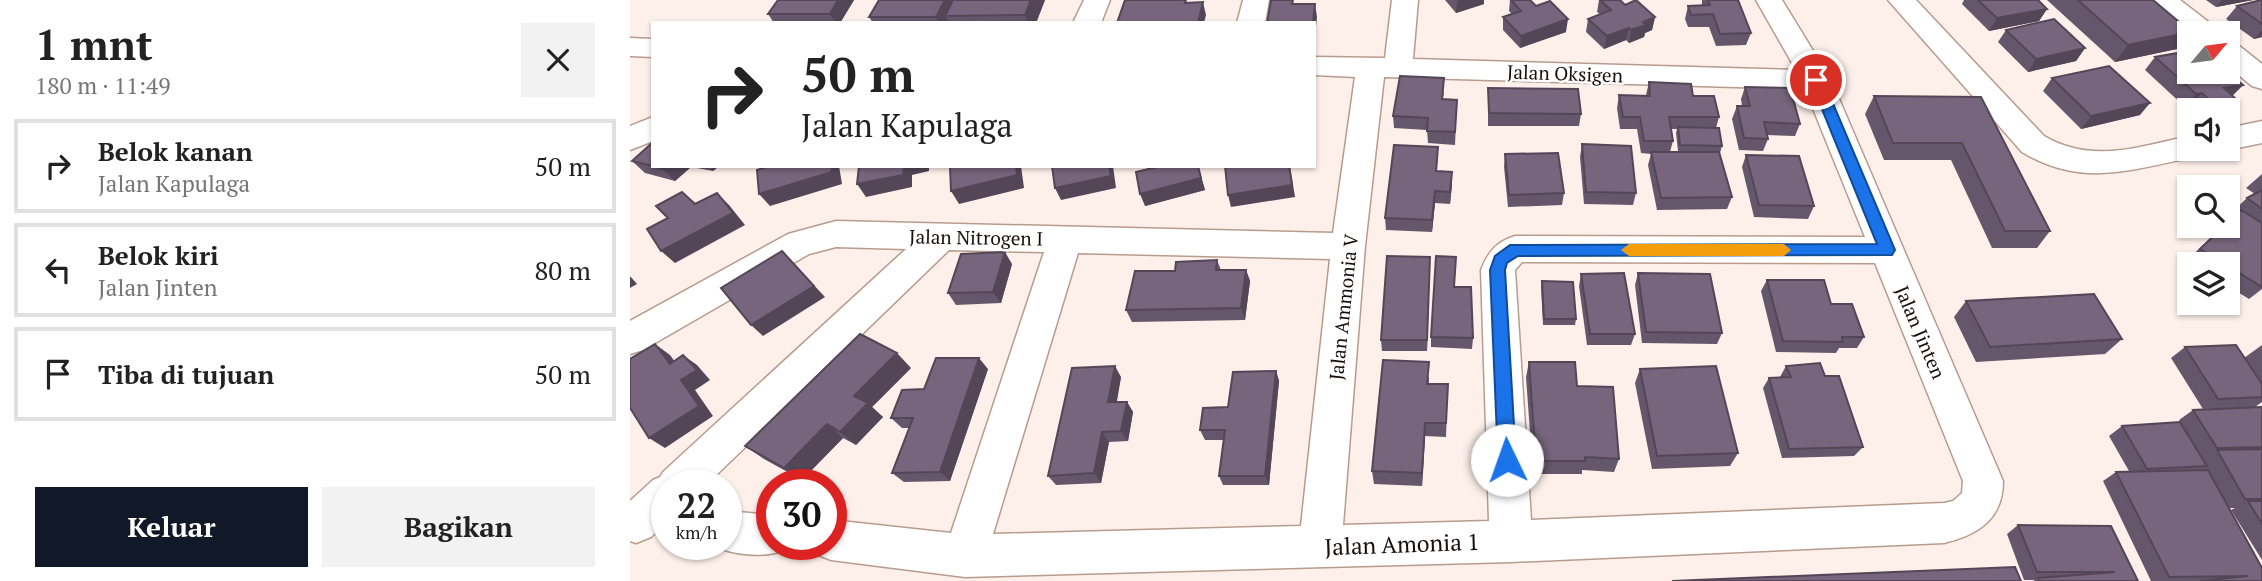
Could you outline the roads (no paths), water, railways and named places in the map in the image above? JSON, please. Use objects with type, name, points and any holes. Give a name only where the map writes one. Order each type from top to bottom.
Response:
[{"type":"street","points":[[1088,21],[1097,0]]},
{"type":"street","points":[[1251,21],[1256,0]]},
{"type":"street","name":"Jalan Ammonia V","points":[[1320,546],[1348,246],[1385,68],[1405,0]]},
{"type":"street","name":"Jalan Jinten","points":[[1769,0],[1816,80],[1983,481],[1981,501],[1972,514]]},
{"type":"street","points":[[1900,0],[2033,144],[2056,159],[2099,165],[2177,149]]},
{"type":"street","points":[[2163,0],[2190,21]]},
{"type":"street","points":[[630,47],[651,48]]},
{"type":"street","points":[[2240,62],[2262,79]]},
{"type":"street","name":"Jalan Oksigen","points":[[1316,66],[1816,80]]},
{"type":"street","points":[[2240,137],[2262,132]]},
{"type":"street","name":"Jalan Nitrogen I","points":[[630,339],[800,243],[836,234],[1348,246]]},
{"type":"street","points":[[694,469],[942,236]]},
{"type":"street","points":[[965,556],[1065,239]]},
{"type":"street","points":[[1511,541],[1497,270],[1501,260],[1507,255],[1516,250],[1887,250]]},
{"type":"street","name":"Jalan Amonia 1","points":[[847,542],[965,556],[1511,541],[1944,523],[1972,514]]}]
